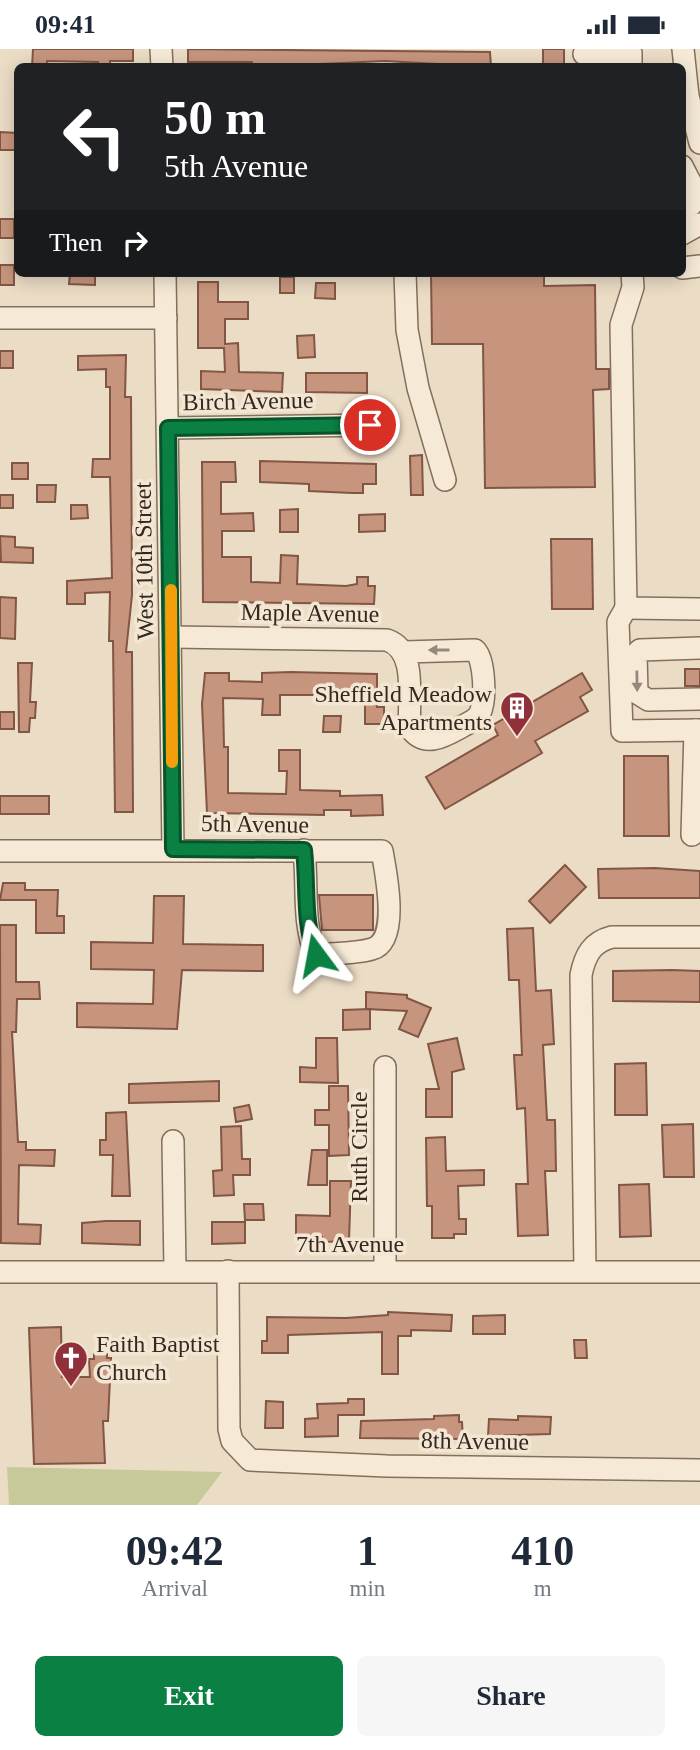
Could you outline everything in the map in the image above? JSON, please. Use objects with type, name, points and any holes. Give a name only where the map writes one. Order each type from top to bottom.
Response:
[{"type":"street","points":[[584,56],[631,53],[631,63]]},
{"type":"street","points":[[686,92],[688,121],[700,143]]},
{"type":"street","points":[[686,174],[696,193],[691,205],[686,208]]},
{"type":"street","name":"West 10th Street","points":[[165,277],[173,849]]},
{"type":"street","points":[[405,277],[407,330],[418,388],[446,480]]},
{"type":"street","points":[[632,277],[633,286],[621,325],[626,608],[618,622],[622,731],[698,730],[692,835]]},
{"type":"street","points":[[0,318],[166,318]]},
{"type":"street","name":"Birch Avenue","points":[[168,428],[370,425]]},
{"type":"street","points":[[626,608],[700,609]]},
{"type":"street","name":"Maple Avenue","points":[[172,637],[376,639],[395,643],[404,652],[410,728],[420,738],[439,739],[474,720],[480,713],[483,664],[475,650],[404,652]]},
{"type":"street","points":[[700,648],[640,650],[636,654],[637,693],[641,697],[648,700],[700,699]]},
{"type":"street","name":"5th Avenue","points":[[0,851],[173,849],[304,850],[382,851],[389,919],[383,942],[373,949],[316,955],[308,936],[308,886],[304,850]]},
{"type":"street","points":[[585,1271],[581,975],[584,963],[600,940],[612,937],[700,937]]},
{"type":"street","name":"Ruth Circle","points":[[385,1067],[385,1270]]},
{"type":"street","points":[[173,1142],[175,1271]]},
{"type":"street","name":"8th Avenue","points":[[228,1271],[229,1429],[232,1441],[250,1460],[387,1466],[700,1470]]},
{"type":"street","name":"7th Avenue","points":[[0,1272],[700,1272]]},
{"type":"green space","points":[[7,1467],[222,1472],[197,1505],[9,1505]]},
{"type":"building","points":[[33,49],[133,49],[133,61],[32,63]]},
{"type":"building","points":[[188,49],[490,52],[491,63],[385,61],[188,62]]},
{"type":"building","points":[[543,49],[564,49],[564,63],[543,63]]},
{"type":"building","points":[[0,132],[14,133],[14,150],[0,150]]},
{"type":"building","points":[[0,219],[14,219],[14,238],[0,238]]},
{"type":"building","points":[[0,265],[14,265],[14,285],[0,285]]},
{"type":"building","points":[[70,277],[95,277],[95,285],[69,284]]},
{"type":"building","points":[[280,277],[294,277],[294,293],[280,293]]},
{"type":"building","points":[[431,277],[544,277],[544,286],[595,285],[596,369],[609,369],[609,389],[593,390],[595,487],[485,488],[483,344],[432,344]]},
{"type":"building","points":[[198,282],[218,282],[218,302],[248,302],[248,319],[225,319],[225,344],[238,343],[239,372],[283,373],[282,392],[201,389],[201,371],[225,372],[224,348],[198,348]]},
{"type":"building","points":[[316,283],[335,283],[335,299],[315,298]]},
{"type":"building","points":[[314,335],[315,357],[298,358],[297,336]]},
{"type":"building","points":[[0,351],[13,351],[13,368],[0,368]]},
{"type":"building","points":[[126,355],[125,397],[131,397],[132,595],[126,652],[132,652],[133,812],[115,812],[113,641],[109,641],[110,592],[85,593],[85,604],[67,604],[67,581],[112,578],[110,477],[92,477],[93,459],[110,459],[110,387],[106,387],[106,369],[78,370],[78,356]]},
{"type":"building","points":[[306,373],[367,373],[367,393],[306,392]]},
{"type":"building","points":[[422,455],[423,495],[411,495],[410,456]]},
{"type":"building","points":[[260,461],[376,464],[376,484],[363,484],[363,493],[352,493],[309,491],[309,484],[260,482]]},
{"type":"building","points":[[202,462],[235,462],[236,482],[221,482],[221,514],[253,513],[254,531],[222,531],[222,557],[251,557],[251,582],[280,583],[281,555],[298,556],[297,584],[346,586],[357,584],[357,577],[368,577],[368,586],[375,586],[374,604],[203,602]]},
{"type":"building","points":[[12,463],[28,463],[28,479],[12,479]]},
{"type":"building","points":[[37,485],[56,485],[55,502],[37,502]]},
{"type":"building","points":[[0,495],[13,495],[13,508],[0,508]]},
{"type":"building","points":[[71,505],[87,505],[88,518],[71,519]]},
{"type":"building","points":[[298,509],[298,532],[280,532],[280,510]]},
{"type":"building","points":[[385,514],[385,531],[359,532],[359,515]]},
{"type":"building","points":[[0,536],[15,537],[15,547],[33,548],[33,563],[1,562]]},
{"type":"building","points":[[551,539],[592,539],[593,609],[552,609]]},
{"type":"building","points":[[0,597],[16,598],[15,639],[0,638]]},
{"type":"building","points":[[18,663],[32,663],[30,702],[36,702],[35,718],[30,718],[29,732],[19,732]]},
{"type":"building","points":[[685,669],[700,669],[700,686],[685,686]]},
{"type":"building","points":[[205,673],[229,673],[229,681],[262,682],[262,673],[377,674],[377,707],[384,707],[384,724],[365,724],[365,695],[280,695],[280,715],[262,715],[263,699],[223,698],[224,747],[228,747],[228,793],[286,794],[287,771],[279,771],[279,750],[300,750],[300,790],[340,791],[340,796],[382,795],[383,815],[351,816],[351,810],[324,810],[324,815],[207,813],[202,704]]},
{"type":"building","name":"Sheffield Meadow Apartments","points":[[582,673],[592,690],[580,697],[588,711],[535,741],[542,753],[445,809],[426,777],[498,735],[493,725]]},
{"type":"building","points":[[0,712],[14,712],[14,729],[0,729]]},
{"type":"building","points":[[324,716],[341,716],[340,732],[323,732]]},
{"type":"building","points":[[624,756],[668,756],[669,836],[624,836]]},
{"type":"building","points":[[0,796],[49,796],[49,814],[0,814]]},
{"type":"building","points":[[565,865],[586,887],[550,923],[529,901]]},
{"type":"building","points":[[655,868],[700,871],[700,898],[599,898],[598,869]]},
{"type":"building","points":[[3,883],[25,883],[25,890],[58,890],[57,916],[64,916],[64,933],[36,933],[36,900],[0,900]]},
{"type":"building","points":[[319,895],[373,895],[373,930],[322,930]]},
{"type":"building","points":[[154,896],[184,896],[183,944],[263,945],[263,971],[182,970],[177,1029],[77,1027],[77,1003],[153,1004],[154,970],[91,969],[91,942],[153,943]]},
{"type":"building","points":[[0,925],[16,925],[16,982],[39,982],[40,999],[17,999],[16,1032],[12,1032],[18,1142],[26,1142],[26,1150],[55,1150],[54,1166],[19,1165],[18,1224],[41,1225],[40,1244],[1,1243]]},
{"type":"building","points":[[533,928],[536,991],[551,990],[554,1044],[543,1045],[547,1120],[555,1120],[556,1171],[545,1171],[548,1235],[518,1236],[516,1184],[528,1184],[525,1108],[517,1109],[514,1055],[522,1055],[519,980],[509,980],[507,929]]},
{"type":"building","points":[[613,971],[700,971],[700,1002],[613,1001]]},
{"type":"building","points":[[366,992],[407,995],[407,998],[431,1008],[418,1037],[399,1029],[407,1011],[366,1009]]},
{"type":"building","points":[[370,1009],[370,1029],[343,1030],[343,1010]]},
{"type":"building","points":[[316,1038],[337,1038],[338,1083],[300,1082],[300,1067],[316,1068]]},
{"type":"building","points":[[457,1038],[464,1069],[452,1072],[452,1117],[426,1117],[426,1089],[439,1089],[428,1044]]},
{"type":"building","points":[[646,1063],[647,1115],[615,1115],[615,1064]]},
{"type":"building","points":[[219,1081],[219,1101],[129,1103],[129,1084]]},
{"type":"building","points":[[329,1086],[348,1086],[349,1155],[329,1156],[329,1125],[315,1125],[315,1110],[329,1110]]},
{"type":"building","points":[[249,1105],[252,1119],[236,1122],[234,1108]]},
{"type":"building","points":[[126,1112],[130,1196],[112,1196],[113,1155],[100,1155],[100,1140],[106,1140],[106,1113]]},
{"type":"building","points":[[693,1124],[694,1177],[664,1177],[662,1125]]},
{"type":"building","points":[[241,1126],[242,1159],[250,1159],[250,1175],[233,1175],[234,1195],[214,1196],[213,1171],[222,1170],[221,1127]]},
{"type":"building","points":[[445,1137],[446,1171],[484,1170],[484,1185],[458,1186],[459,1219],[466,1219],[466,1234],[454,1234],[454,1238],[432,1238],[432,1206],[427,1206],[426,1138]]},
{"type":"building","points":[[312,1150],[327,1150],[327,1185],[308,1185]]},
{"type":"building","points":[[330,1181],[351,1181],[349,1241],[322,1242],[322,1237],[296,1236],[296,1215],[330,1216]]},
{"type":"building","points":[[649,1184],[651,1236],[620,1237],[619,1185]]},
{"type":"building","points":[[244,1204],[263,1204],[264,1220],[245,1220]]},
{"type":"building","points":[[140,1221],[140,1245],[82,1243],[82,1223]]},
{"type":"building","points":[[212,1222],[245,1222],[245,1243],[212,1244]]},
{"type":"building","points":[[388,1312],[452,1315],[451,1331],[411,1330],[411,1336],[398,1336],[398,1374],[382,1374],[382,1332],[288,1335],[288,1353],[262,1353],[262,1341],[267,1341],[267,1317],[346,1318],[388,1315]]},
{"type":"building","points":[[505,1315],[505,1334],[473,1334],[473,1316]]},
{"type":"building","name":"Faith Baptist Church","points":[[61,1327],[62,1377],[90,1377],[89,1359],[94,1359],[94,1354],[107,1354],[107,1358],[111,1358],[108,1421],[103,1421],[105,1463],[34,1464],[29,1328]]},
{"type":"building","points":[[574,1340],[586,1340],[587,1358],[575,1358]]},
{"type":"building","points":[[348,1399],[364,1399],[364,1415],[338,1415],[338,1436],[305,1437],[305,1419],[318,1418],[317,1404],[348,1403]]},
{"type":"building","points":[[266,1401],[283,1402],[283,1428],[265,1428]]},
{"type":"building","points":[[459,1415],[463,1439],[360,1438],[361,1421],[434,1419],[434,1416]]},
{"type":"building","points":[[518,1416],[551,1417],[550,1434],[488,1436],[489,1419],[518,1420]]},
{"type":"slow traffic","points":[[171,590],[172,762]]},
{"type":"place","name":"Sheffield Meadow Apartments","points":[[517,738]]},
{"type":"place","name":"Faith Baptist Church","points":[[71,1388]]},
{"type":"route","points":[[316,955],[308,936],[308,886],[304,850],[173,849],[168,428],[370,425]]}]
